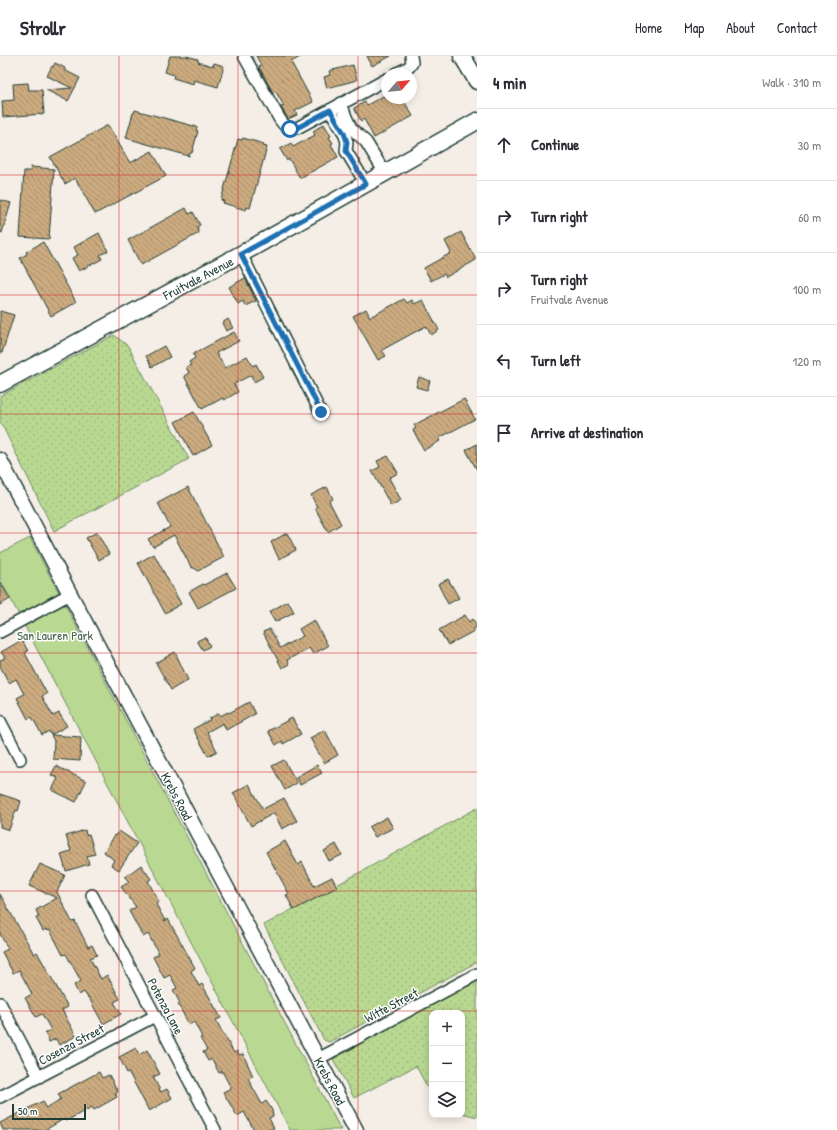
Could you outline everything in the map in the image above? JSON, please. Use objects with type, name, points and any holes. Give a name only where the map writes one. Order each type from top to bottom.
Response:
[{"type":"main road","points":[[462,56],[477,81]]},
{"type":"main road","name":"Fruitvale Avenue","points":[[0,384],[241,254],[477,121]]},
{"type":"street","points":[[244,56],[283,126],[290,129],[297,128],[381,82]]},
{"type":"street","points":[[407,68],[412,63],[411,56]]},
{"type":"street","points":[[341,103],[352,128],[366,142],[385,173]]},
{"type":"street","points":[[330,110],[347,142],[346,151],[366,184]]},
{"type":"street","points":[[347,142],[359,136]]},
{"type":"street","points":[[241,254],[321,412]]},
{"type":"street","name":"Krebs Road","points":[[0,460],[356,1130]]},
{"type":"street","points":[[0,632],[70,594]]},
{"type":"street","points":[[0,721],[20,759]]},
{"type":"street","name":"Potenza Lane","points":[[92,895],[215,1130]]},
{"type":"street","name":"Witte Street","points":[[318,1059],[477,974]]},
{"type":"street","points":[[0,1003],[39,1077]]},
{"type":"street","name":"Cosenza Street","points":[[0,1097],[155,1016]]},
{"type":"green space","points":[[114,335],[128,346],[189,459],[54,531],[0,421],[0,396]]},
{"type":"green space","name":"San Lauren Park","points":[[30,538],[341,1130],[290,1130],[0,579],[0,553]]},
{"type":"green space","points":[[477,808],[477,962],[329,1042],[324,1040],[264,925]]},
{"type":"green space","points":[[477,979],[477,1117],[465,1114],[465,1010],[429,1010],[429,1090],[416,1066],[354,1098],[333,1059]]},
{"type":"building","points":[[170,56],[186,56],[198,59],[198,62],[213,66],[214,63],[224,66],[218,87],[194,80],[193,84],[173,78],[174,75],[165,72]]},
{"type":"building","points":[[256,56],[302,56],[291,62],[313,102],[295,111],[297,115],[288,119],[281,107],[284,106],[276,92],[273,93],[259,67],[261,65]]},
{"type":"building","points":[[367,56],[391,56],[372,66]]},
{"type":"building","points":[[55,63],[65,68],[64,70],[80,78],[68,101],[46,90],[72,88],[47,76]]},
{"type":"building","points":[[353,65],[357,80],[327,88],[324,77],[330,75],[329,71]]},
{"type":"building","points":[[28,83],[29,90],[42,90],[44,114],[3,117],[2,101],[14,100],[13,84]]},
{"type":"building","points":[[381,97],[381,104],[406,104],[413,116],[374,138],[364,119],[361,121],[354,108],[365,102],[367,105]]},
{"type":"building","points":[[135,110],[197,127],[196,130],[198,131],[192,153],[190,153],[189,156],[126,138]]},
{"type":"building","points":[[324,124],[331,136],[329,137],[333,143],[331,144],[338,157],[300,178],[289,159],[287,161],[280,149],[291,143],[293,147],[315,135],[313,131]]},
{"type":"building","points":[[108,125],[130,163],[152,151],[166,176],[95,214],[75,178],[65,184],[50,157]]},
{"type":"building","points":[[243,138],[264,144],[263,146],[267,147],[250,208],[247,207],[246,210],[223,203],[224,201],[221,200],[238,139],[242,140]]},
{"type":"building","points":[[31,167],[54,169],[49,239],[20,237],[24,171],[31,171]]},
{"type":"building","points":[[0,200],[11,203],[2,233],[0,232]]},
{"type":"building","points":[[186,208],[189,214],[193,212],[200,225],[197,227],[199,233],[141,265],[128,240]]},
{"type":"building","points":[[461,232],[476,260],[446,277],[444,274],[431,281],[424,268],[451,253],[445,241]]},
{"type":"building","points":[[99,233],[108,251],[100,255],[102,259],[79,271],[72,258],[78,255],[74,247]]},
{"type":"building","points":[[43,242],[76,302],[51,316],[20,258],[27,254],[26,252]]},
{"type":"building","points":[[245,278],[256,301],[245,306],[243,301],[238,304],[229,287]]},
{"type":"building","points":[[404,299],[407,303],[412,300],[414,304],[423,300],[439,330],[431,335],[426,326],[382,350],[386,356],[378,360],[353,316],[366,309],[370,317]]},
{"type":"building","points":[[0,311],[14,315],[2,353],[0,353]]},
{"type":"building","points":[[228,319],[233,328],[226,331],[222,323]]},
{"type":"building","points":[[234,332],[239,341],[216,353],[225,368],[247,356],[253,366],[256,364],[263,377],[254,382],[251,375],[234,384],[238,392],[224,400],[223,398],[202,409],[184,376],[189,373],[186,367],[191,365],[189,362],[195,358],[193,354]]},
{"type":"building","points":[[164,346],[170,357],[152,367],[146,356]]},
{"type":"building","points":[[419,377],[430,381],[427,390],[416,387]]},
{"type":"building","points":[[464,399],[475,419],[439,438],[440,441],[424,450],[413,430],[416,428],[414,425]]},
{"type":"building","points":[[194,412],[212,445],[193,456],[175,422]]},
{"type":"building","points":[[477,444],[477,470],[466,450]]},
{"type":"building","points":[[388,456],[398,473],[389,478],[401,500],[391,506],[372,471],[380,467],[377,461]]},
{"type":"building","points":[[188,487],[224,557],[198,571],[191,567],[174,535],[153,547],[148,539],[170,527],[158,503]]},
{"type":"building","points":[[327,487],[333,499],[329,501],[341,524],[328,532],[315,508],[317,507],[311,495]]},
{"type":"building","points":[[97,532],[109,554],[99,560],[86,538]]},
{"type":"building","points":[[287,533],[296,550],[279,559],[271,542]]},
{"type":"building","points":[[154,554],[181,604],[165,613],[138,563]]},
{"type":"building","points":[[227,573],[236,588],[198,608],[189,592]]},
{"type":"building","points":[[448,579],[459,598],[448,604],[438,584]]},
{"type":"building","points":[[0,582],[10,599],[0,605]]},
{"type":"building","points":[[288,601],[294,612],[275,622],[269,612]]},
{"type":"building","points":[[465,615],[469,622],[473,619],[477,627],[473,629],[474,631],[448,645],[439,630]]},
{"type":"building","points":[[314,620],[328,646],[313,654],[309,648],[287,660],[289,664],[282,668],[263,632],[270,629],[280,648],[303,636],[299,629]]},
{"type":"building","points":[[205,637],[210,646],[203,650],[197,641]]},
{"type":"building","points":[[22,640],[28,651],[25,653],[47,694],[42,696],[53,716],[59,713],[67,726],[51,735],[49,731],[42,735],[32,717],[28,719],[17,698],[24,694],[16,679],[9,683],[0,666],[0,660],[5,658],[1,652]]},
{"type":"building","points":[[175,652],[188,680],[171,690],[156,663]]},
{"type":"building","points":[[249,702],[255,714],[226,730],[223,723],[207,732],[217,751],[208,756],[193,729],[210,720],[209,719],[219,713],[220,716],[228,712],[229,713]]},
{"type":"building","points":[[292,718],[301,734],[283,744],[282,741],[276,745],[268,731]]},
{"type":"building","points":[[325,730],[338,755],[324,763],[310,738]]},
{"type":"building","points":[[51,735],[81,737],[80,761],[53,759],[54,741]]},
{"type":"building","points":[[284,760],[297,783],[285,790],[272,766]]},
{"type":"building","points":[[317,765],[322,773],[300,785],[296,777]]},
{"type":"building","points":[[56,766],[86,781],[76,802],[52,790],[58,778],[51,775]]},
{"type":"building","points":[[249,784],[263,809],[284,798],[297,821],[282,829],[274,813],[251,826],[233,793]]},
{"type":"building","points":[[0,794],[21,801],[9,830],[0,827]]},
{"type":"building","points":[[387,817],[393,828],[375,837],[369,827]]},
{"type":"building","points":[[85,830],[86,835],[89,834],[95,854],[87,856],[89,864],[66,871],[61,854],[71,851],[66,836]]},
{"type":"building","points":[[119,831],[137,843],[119,870],[111,865],[114,860],[104,852]]},
{"type":"building","points":[[285,841],[298,865],[302,862],[314,886],[332,877],[337,887],[294,910],[286,895],[289,894],[266,852]]},
{"type":"building","points":[[336,844],[342,855],[329,861],[324,851]]},
{"type":"building","points":[[40,864],[65,875],[57,892],[72,922],[75,921],[88,947],[92,945],[97,955],[90,958],[101,979],[107,975],[120,999],[114,1002],[121,1014],[103,1024],[89,998],[84,992],[79,995],[74,985],[81,981],[66,954],[63,955],[50,930],[48,931],[46,929],[43,931],[36,918],[39,917],[36,910],[57,898],[29,886]]},
{"type":"building","points":[[141,865],[151,879],[148,881],[159,902],[156,904],[165,921],[168,919],[195,968],[191,971],[199,986],[202,984],[221,1018],[216,1020],[218,1024],[234,1053],[237,1051],[239,1055],[243,1054],[253,1076],[248,1078],[262,1104],[266,1101],[272,1110],[273,1116],[269,1118],[274,1128],[269,1130],[254,1130],[244,1112],[237,1116],[223,1092],[231,1088],[222,1071],[219,1073],[212,1059],[208,1061],[203,1052],[207,1050],[200,1038],[202,1037],[194,1022],[189,1025],[178,1004],[180,1003],[173,990],[177,988],[170,975],[164,978],[153,957],[159,954],[148,934],[143,937],[129,911],[136,907],[121,887],[129,882],[125,877]]},
{"type":"building","points":[[0,894],[34,954],[37,952],[68,1007],[62,1010],[76,1036],[59,1045],[56,1039],[49,1042],[45,1033],[51,1030],[42,1014],[36,1017],[25,998],[32,994],[19,970],[13,973],[2,952],[8,949],[0,934]]},
{"type":"building","points":[[136,1048],[139,1055],[147,1050],[160,1074],[153,1077],[161,1092],[167,1089],[172,1098],[149,1111],[119,1057]]},
{"type":"building","points":[[99,1072],[102,1078],[109,1075],[118,1092],[115,1093],[117,1097],[94,1110],[92,1107],[66,1121],[64,1119],[45,1130],[3,1130],[0,1123],[43,1101],[46,1108],[61,1099],[58,1094]]},
{"type":"route","points":[[290,129],[297,128],[330,110],[344,133],[347,142],[346,151],[366,184],[241,254],[321,412]]}]
